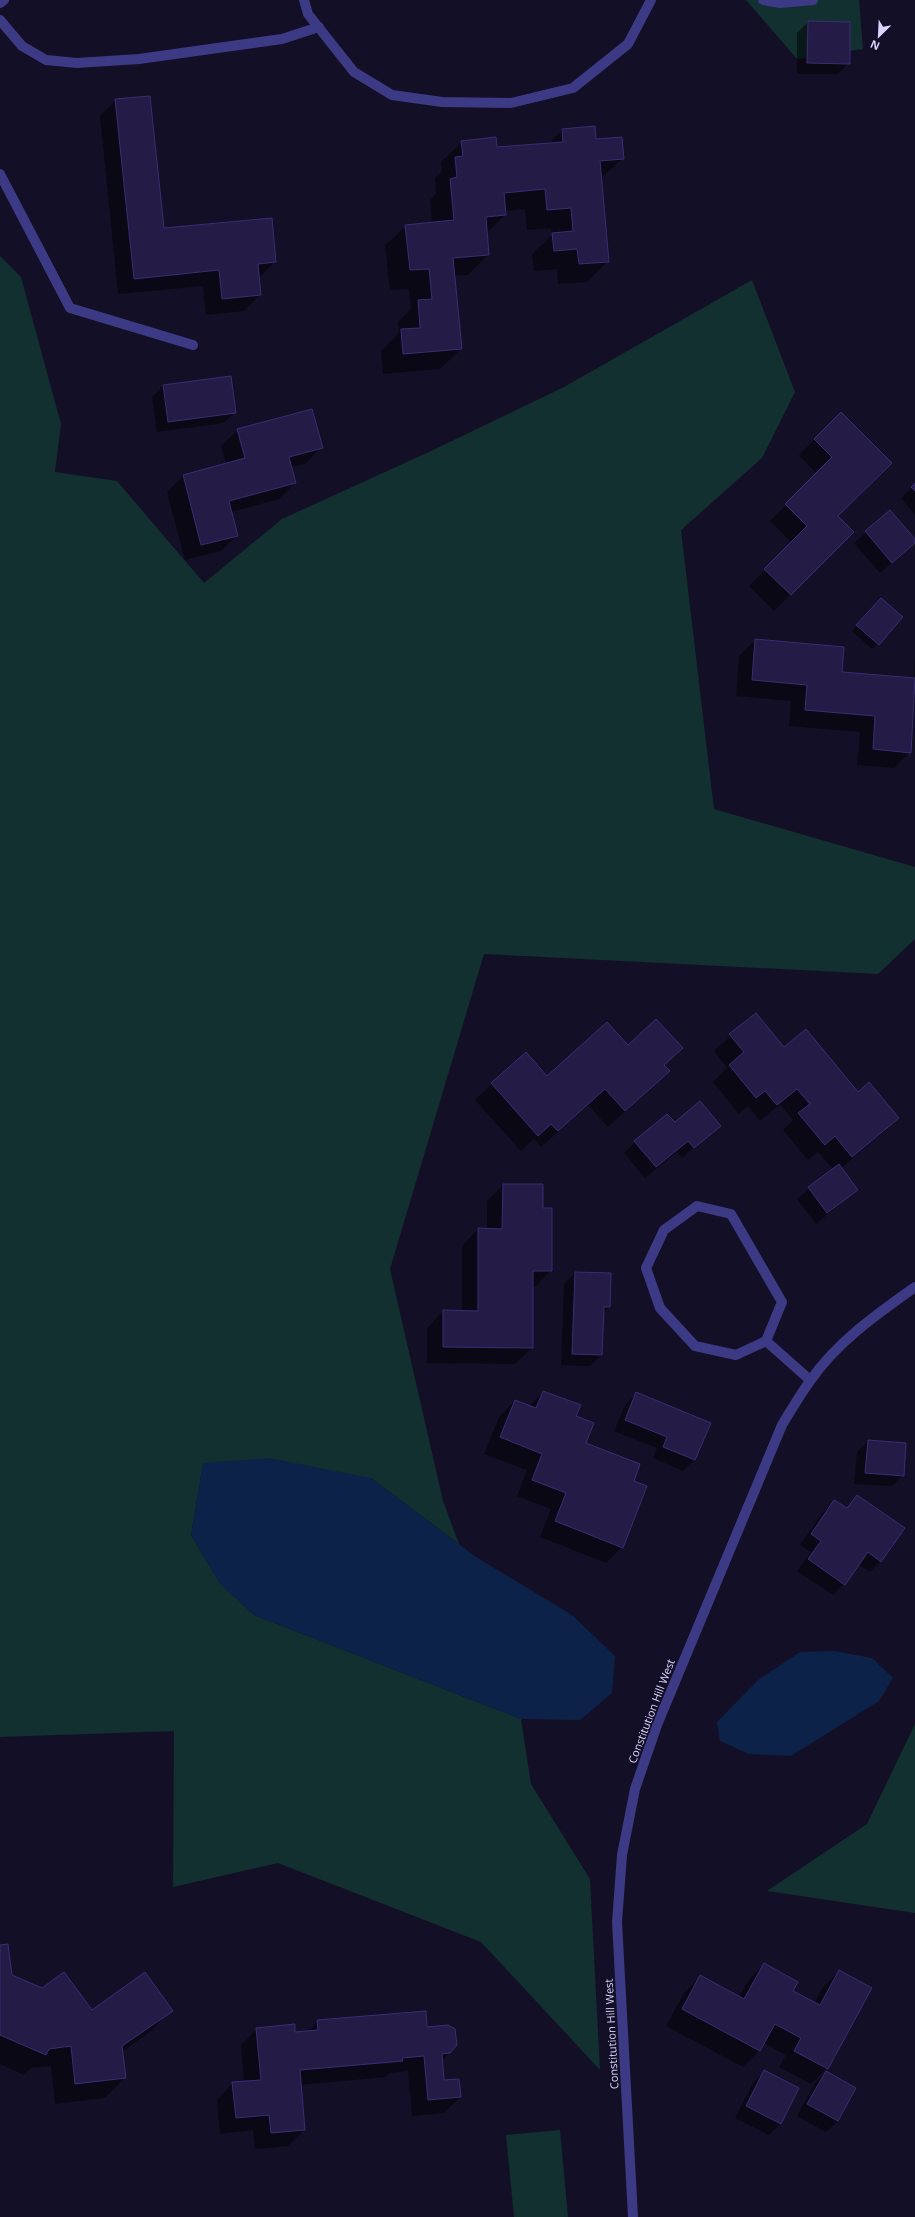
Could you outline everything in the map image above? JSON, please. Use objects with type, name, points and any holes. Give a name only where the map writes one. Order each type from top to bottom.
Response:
[{"type":"street","points":[[0,3],[4,0]]},
{"type":"street","points":[[304,0],[308,14],[354,72],[392,96],[442,102],[511,103],[573,88],[628,44],[651,0]]},
{"type":"street","points":[[763,0],[780,3],[814,0]]},
{"type":"street","points":[[0,20],[22,46],[46,60],[77,63],[138,59],[282,39],[319,27]]},
{"type":"street","points":[[0,174],[70,308],[194,345]]},
{"type":"street","points":[[697,1206],[731,1214],[782,1302],[766,1341],[736,1355],[696,1346],[660,1308],[646,1268],[664,1230],[697,1206]]},
{"type":"street","name":"Constitution Hill West","points":[[633,2217],[617,1922],[622,1855],[635,1789],[656,1725],[782,1425],[810,1380],[842,1344],[878,1313],[915,1287]]},
{"type":"street","points":[[766,1341],[810,1380]]},
{"type":"green space","points":[[746,0],[859,0],[863,49],[797,59]]},
{"type":"green space","points":[[0,256],[21,277],[61,424],[55,472],[117,481],[204,583],[282,519],[431,451],[564,387],[752,280],[795,392],[762,458],[681,530],[714,809],[915,867],[915,939],[878,974],[484,954],[390,1269],[443,1501],[459,1544],[371,1478],[203,1464],[191,1535],[220,1583],[254,1615],[521,1719],[531,1784],[590,1879],[600,2070],[481,1942],[278,1863],[173,1887],[174,1731],[0,1737]]},
{"type":"green space","points":[[915,1724],[915,1913],[767,1891],[867,1824]]},
{"type":"green space","points":[[560,2130],[568,2217],[514,2217],[506,2135]]},
{"type":"water","points":[[269,1458],[371,1478],[476,1557],[572,1615],[615,1656],[612,1693],[580,1720],[521,1719],[254,1615],[220,1584],[191,1535],[203,1463]]},
{"type":"water","points":[[834,1651],[872,1658],[893,1678],[879,1701],[791,1756],[749,1754],[720,1741],[717,1722],[758,1680],[800,1652]]},
{"type":"building","points":[[808,21],[850,22],[850,64],[807,63]]},
{"type":"building","points":[[150,96],[164,228],[272,218],[276,262],[258,264],[261,295],[222,299],[219,270],[134,279],[115,99]]},
{"type":"building","points":[[595,126],[596,139],[622,137],[624,159],[600,161],[609,262],[579,264],[577,249],[554,251],[552,233],[573,231],[571,208],[547,210],[545,189],[504,193],[506,215],[486,217],[489,255],[453,258],[462,349],[403,354],[401,329],[420,328],[418,300],[432,299],[429,269],[410,270],[405,225],[454,220],[450,179],[457,177],[455,157],[463,156],[461,141],[496,137],[497,147],[563,142],[562,129]]},
{"type":"building","points":[[231,376],[236,413],[168,422],[163,385]]},
{"type":"building","points":[[312,409],[323,448],[289,457],[296,483],[229,501],[238,536],[201,545],[183,475],[245,458],[237,429]]},
{"type":"building","points":[[841,412],[892,463],[838,516],[854,532],[791,595],[764,569],[807,526],[785,504],[832,457],[814,439]]},
{"type":"building","points":[[915,483],[915,491],[911,487]]},
{"type":"building","points":[[890,510],[915,539],[915,543],[892,563],[865,531]]},
{"type":"building","points":[[881,598],[903,617],[879,645],[856,625]]},
{"type":"building","points":[[755,639],[844,647],[842,672],[915,678],[911,753],[873,749],[875,716],[805,710],[807,685],[752,680]]},
{"type":"building","points":[[756,1013],[784,1047],[806,1029],[858,1092],[869,1082],[899,1118],[852,1157],[835,1136],[825,1145],[798,1113],[810,1104],[797,1089],[777,1105],[765,1091],[756,1098],[729,1065],[744,1052],[729,1034]]},
{"type":"building","points":[[656,1019],[683,1048],[664,1065],[670,1071],[625,1111],[605,1089],[558,1131],[551,1124],[538,1136],[491,1083],[526,1052],[547,1076],[607,1022],[628,1045]]},
{"type":"building","points":[[700,1101],[721,1126],[694,1148],[688,1141],[656,1167],[634,1141],[667,1114],[675,1122]]},
{"type":"building","points":[[839,1164],[858,1190],[827,1213],[808,1187]]},
{"type":"building","points":[[503,1184],[543,1184],[543,1208],[552,1208],[552,1271],[533,1271],[533,1348],[443,1347],[443,1310],[478,1311],[478,1228],[502,1229]]},
{"type":"building","points":[[575,1272],[611,1273],[610,1307],[604,1307],[602,1355],[572,1354]]},
{"type":"building","points":[[543,1391],[581,1405],[576,1416],[594,1423],[586,1443],[640,1464],[634,1481],[647,1486],[623,1548],[555,1521],[566,1493],[532,1480],[542,1454],[500,1437],[515,1400],[536,1408]]},
{"type":"building","points":[[636,1392],[711,1423],[695,1460],[663,1447],[667,1437],[625,1420]]},
{"type":"building","points":[[868,1440],[906,1443],[904,1476],[865,1473]]},
{"type":"building","points":[[857,1495],[905,1528],[881,1562],[868,1552],[845,1585],[808,1559],[821,1541],[811,1534],[834,1500],[847,1508]]},
{"type":"building","points":[[8,1944],[12,1975],[42,1988],[64,1972],[92,2010],[145,1972],[173,2011],[122,2046],[126,2078],[75,2084],[71,2046],[49,2049],[46,2055],[0,2035],[0,1945]]},
{"type":"building","points":[[764,1963],[798,1982],[793,1991],[820,2005],[839,1970],[872,1988],[828,2069],[794,2051],[801,2038],[775,2024],[760,2051],[682,2009],[700,1975],[744,1999]]},
{"type":"building","points":[[426,2011],[427,2027],[448,2025],[455,2029],[457,2045],[450,2053],[442,2054],[444,2080],[459,2079],[461,2097],[428,2100],[424,2056],[402,2058],[403,2061],[300,2070],[305,2130],[271,2133],[269,2115],[236,2118],[232,2082],[261,2080],[256,2028],[295,2024],[295,2032],[318,2030],[317,2020]]},
{"type":"building","points":[[764,2070],[799,2088],[781,2124],[746,2106]]},
{"type":"building","points":[[826,2071],[856,2088],[838,2121],[807,2104]]}]
